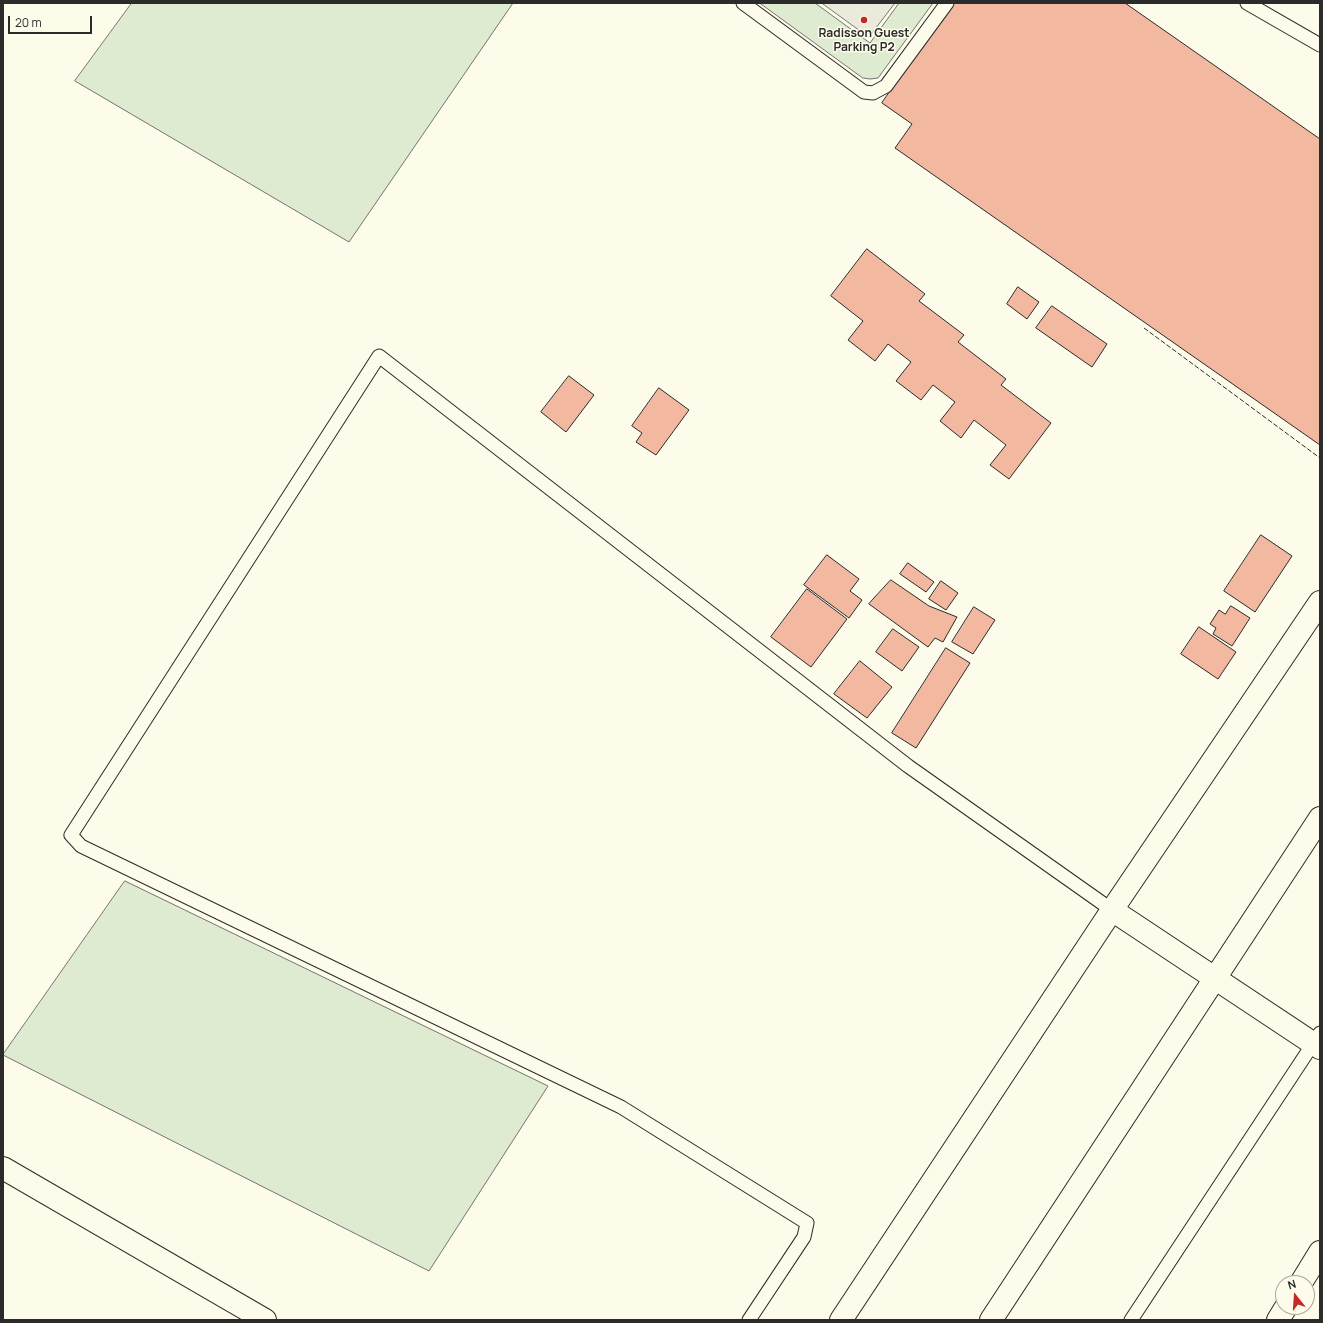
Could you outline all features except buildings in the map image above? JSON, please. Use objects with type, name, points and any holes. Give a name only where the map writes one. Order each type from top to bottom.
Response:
[{"type":"street","points":[[841,1320],[1112,910],[1320,602]]},
{"type":"street","points":[[991,1320],[1320,818]]},
{"type":"street","points":[[1112,910],[1214,978],[1318,1041]]},
{"type":"street","points":[[3,1168],[265,1320]]},
{"type":"street","points":[[1306,1275],[1320,1252]]},
{"type":"lane","points":[[743,3],[864,92],[873,93],[886,86],[947,3]]},
{"type":"lane","points":[[1247,3],[1320,45]]},
{"type":"lane","points":[[749,1320],[804,1237],[807,1223],[621,1107],[81,846],[72,835],[380,356],[908,766],[1112,910]]},
{"type":"lane","points":[[1130,1320],[1318,1041]]},
{"type":"green space","points":[[132,3],[513,3],[349,242],[75,81]]},
{"type":"green space","points":[[760,3],[815,3],[870,43],[899,3],[933,3],[878,78],[870,79],[863,78]]},
{"type":"green space","points":[[125,881],[548,1086],[429,1271],[3,1055]]},
{"type":"shaded area","name":"Radisson Guest Parking P2","points":[[822,3],[895,3],[869,37]]},
{"type":"fence","points":[[1144,328],[1320,458]]},
{"type":"place","name":"Radisson Guest Parking P2","points":[[864,20]]}]
